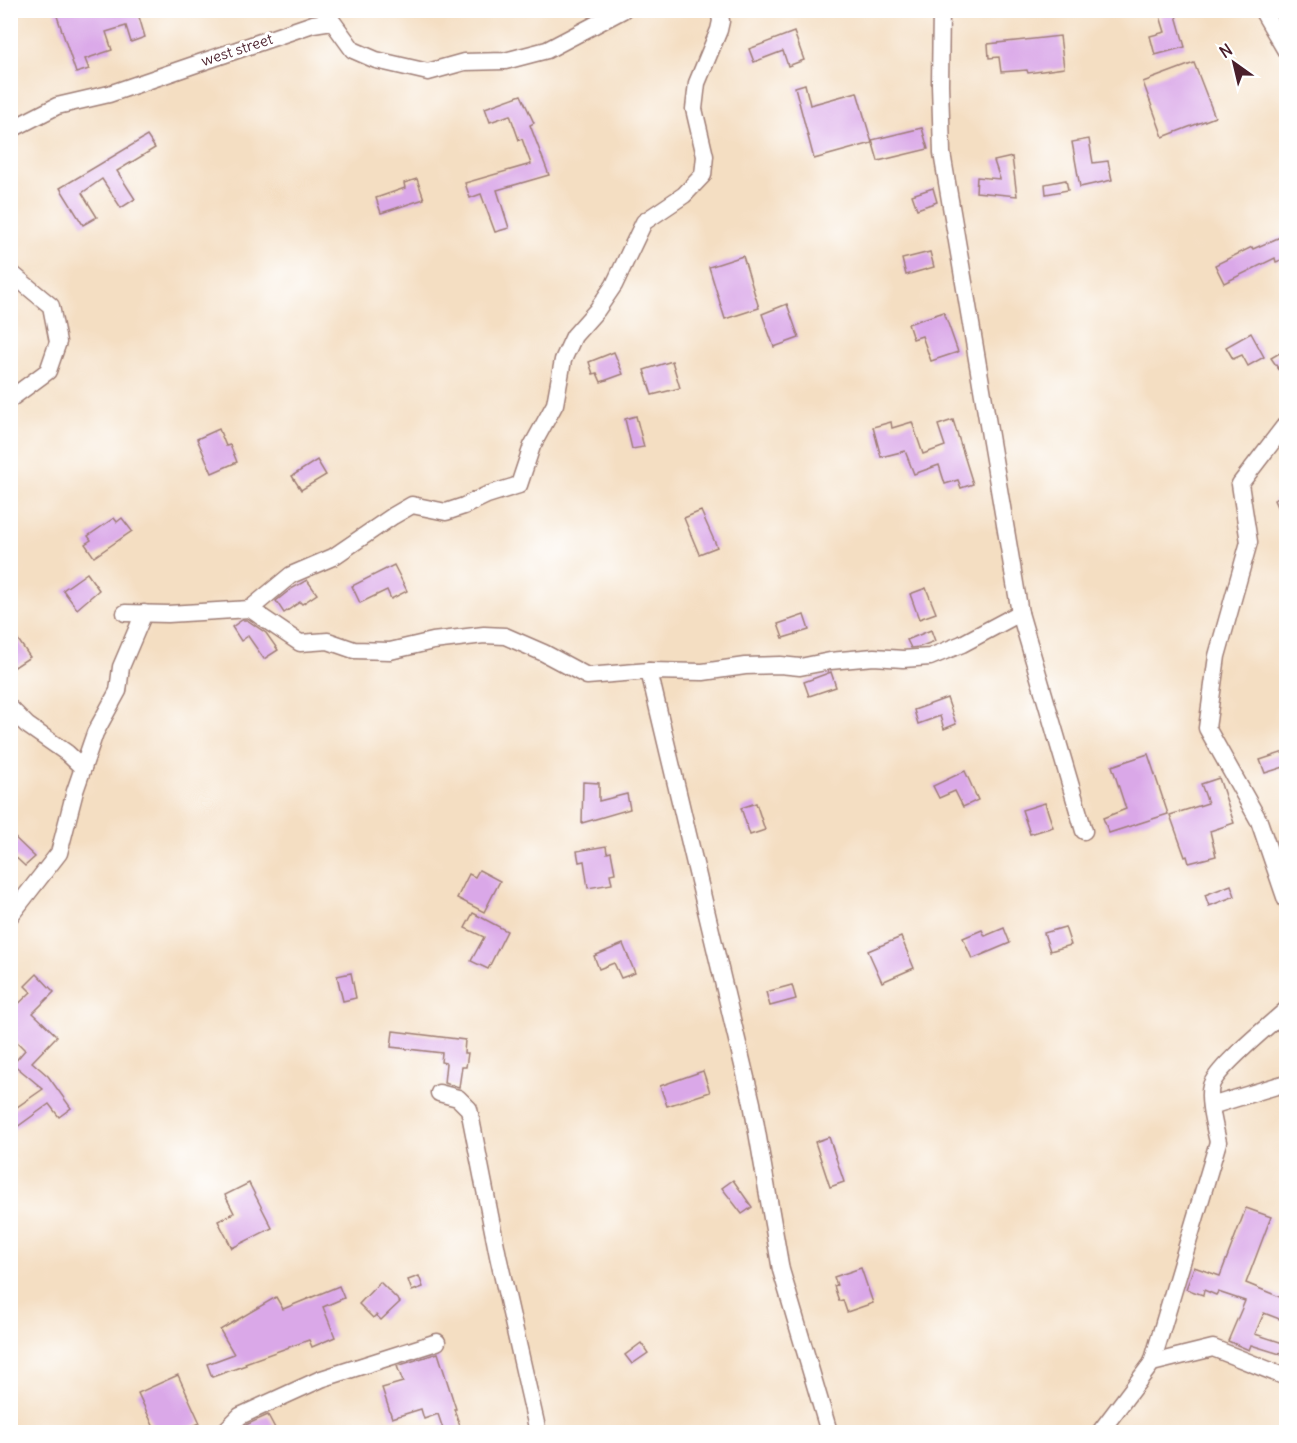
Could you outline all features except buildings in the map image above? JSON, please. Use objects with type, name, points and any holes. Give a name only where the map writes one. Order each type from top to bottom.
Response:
[{"type":"street","name":"west street","points":[[10,130],[57,106],[109,94],[313,24],[332,21],[353,50],[376,60],[428,72],[464,62],[505,61],[547,50],[623,10]]},
{"type":"street","points":[[250,609],[291,575],[333,557],[412,505],[446,512],[519,485],[532,446],[555,404],[563,360],[574,336],[597,310],[614,285],[644,222],[684,195],[703,175],[705,156],[694,109],[698,83],[719,30],[721,21],[719,10]]},
{"type":"street","points":[[941,10],[942,153],[1020,613],[1084,831]]},
{"type":"street","points":[[1262,10],[1287,51]]},
{"type":"street","points":[[10,272],[51,306],[58,342],[48,370],[10,399]]},
{"type":"street","points":[[1287,424],[1240,484],[1249,542],[1217,656],[1207,728],[1259,821],[1287,900]]},
{"type":"street","points":[[126,613],[250,609],[300,643],[328,641],[354,650],[390,651],[433,641],[484,635],[506,636],[586,676],[649,671],[703,672],[745,666],[780,665],[800,668],[830,661],[874,657],[903,659],[930,657],[962,644],[1020,613]]},
{"type":"street","points":[[10,916],[59,853],[95,733],[118,691],[121,667],[144,613]]},
{"type":"street","points":[[649,671],[752,1103],[781,1270],[829,1432]]},
{"type":"street","points":[[10,708],[27,725],[67,753],[83,768]]},
{"type":"street","points":[[1100,1432],[1152,1363],[1218,1142],[1211,1106],[1210,1086],[1224,1067],[1287,1011]]},
{"type":"street","points":[[1211,1106],[1287,1083]]},
{"type":"street","points":[[439,1093],[458,1098],[469,1109],[498,1256],[538,1432]]},
{"type":"street","points":[[224,1432],[240,1416],[321,1379],[437,1342]]},
{"type":"street","points":[[1152,1363],[1213,1348],[1287,1377]]}]
